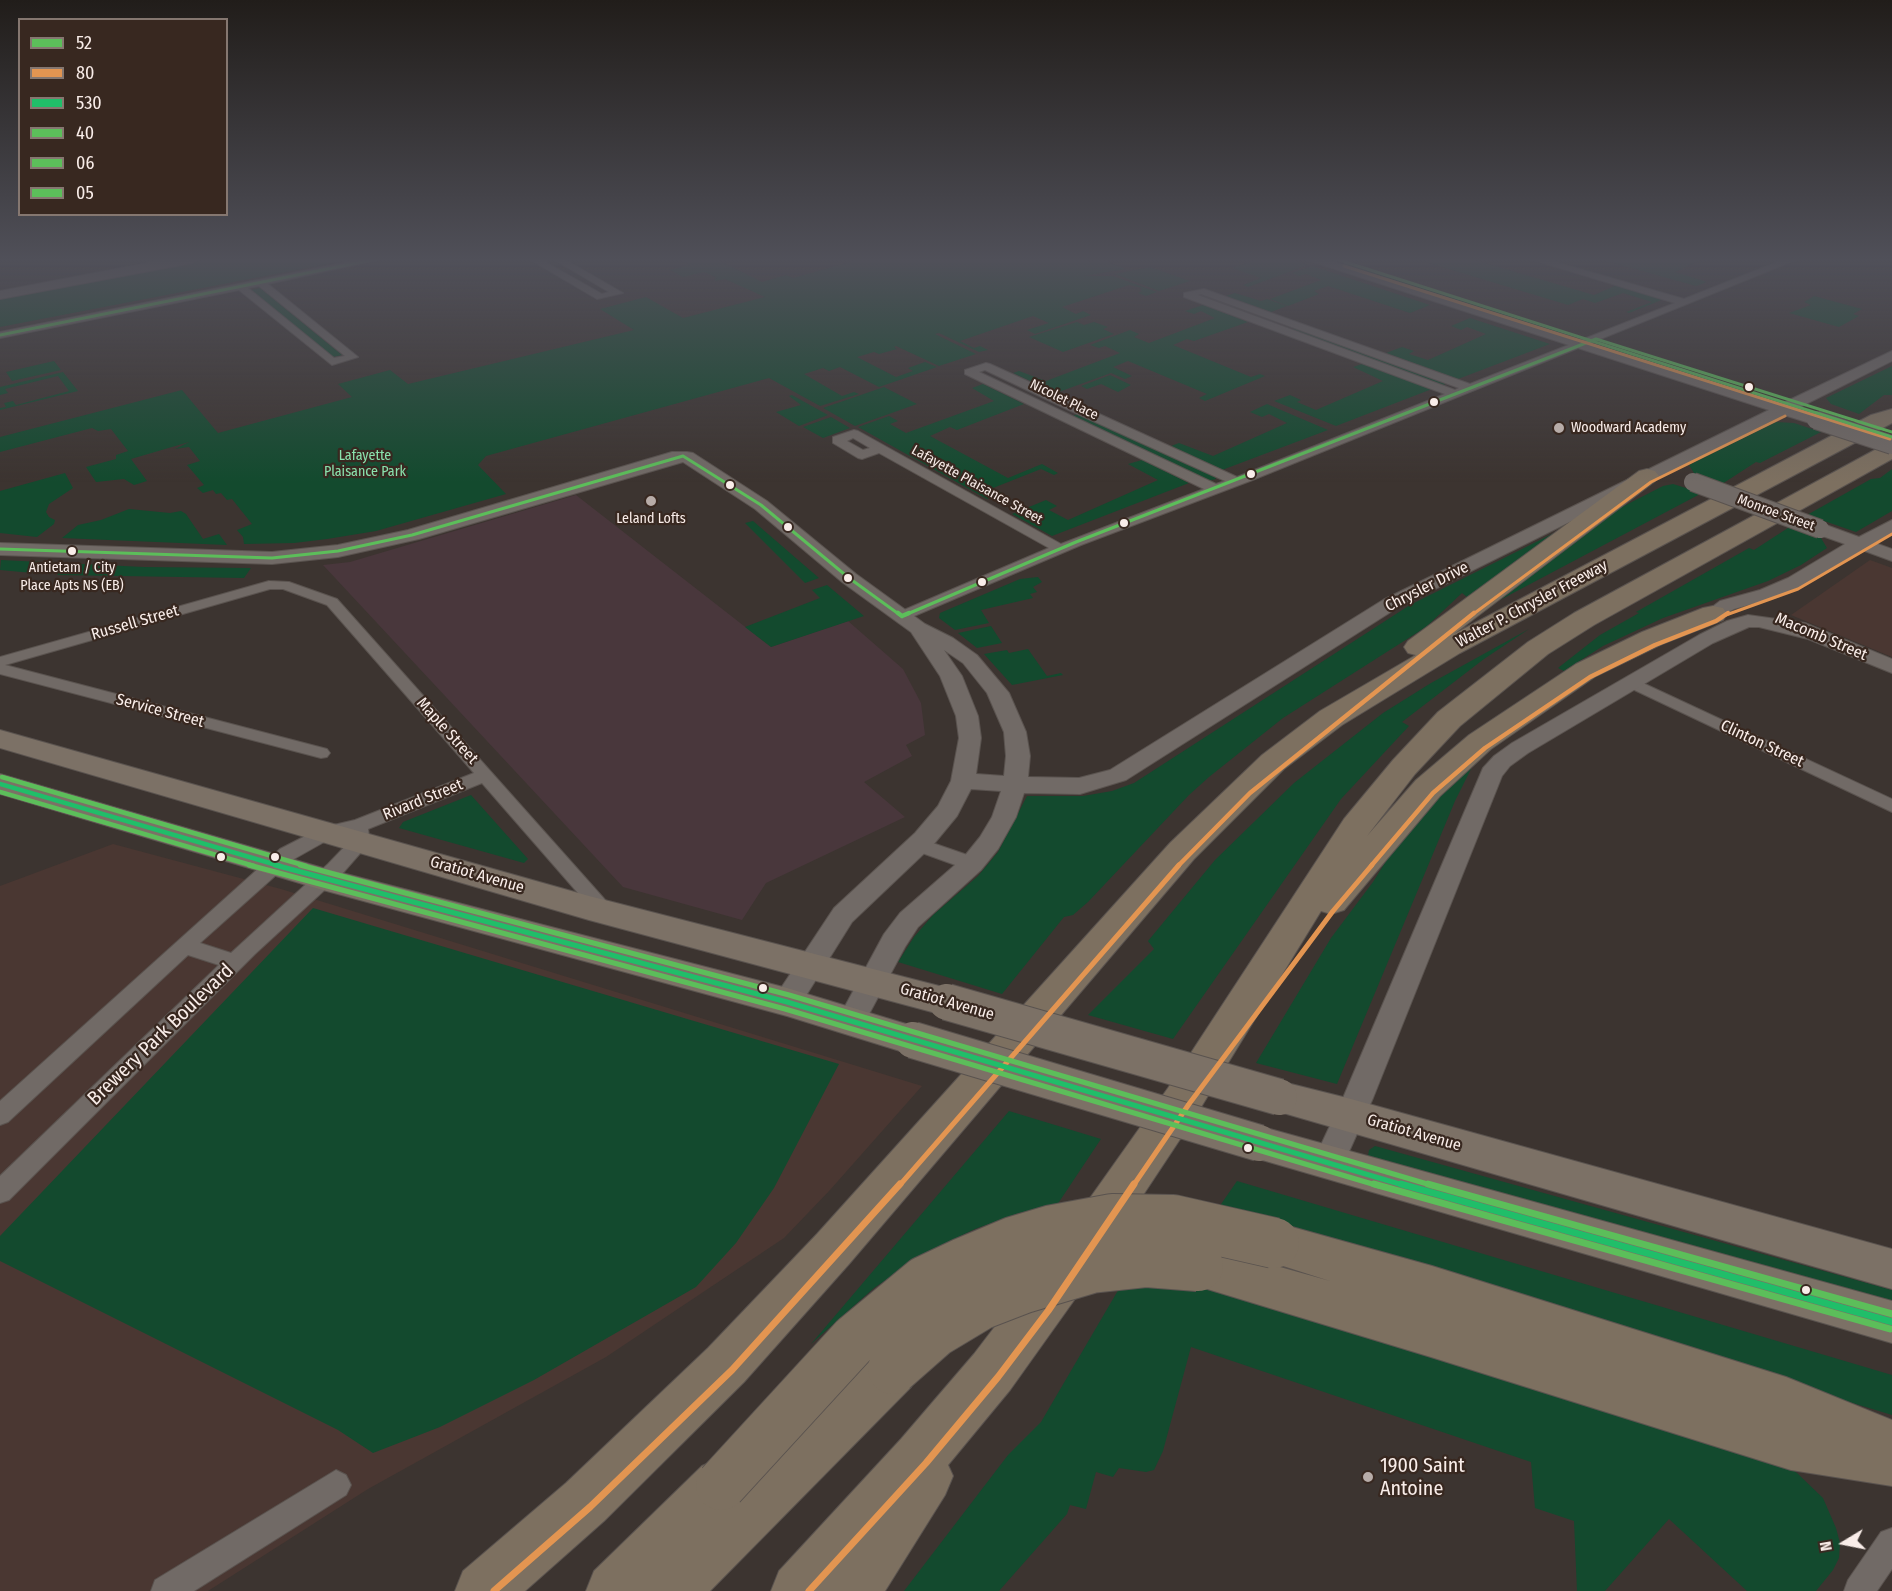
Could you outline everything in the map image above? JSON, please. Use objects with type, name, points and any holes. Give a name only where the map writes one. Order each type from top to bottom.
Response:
[{"type":"highway","name":"Walter P. Chrysler Freeway","points":[[483,1591],[663,1428],[763,1326],[1182,851],[1245,787],[1331,718],[1450,647],[1889,418]]},
{"type":"highway","points":[[1184,1100],[1356,827],[1404,767],[1449,719],[1538,648],[1584,619],[1892,450]]},
{"type":"highway","points":[[1778,512],[1892,458]]},
{"type":"highway","points":[[1331,718],[1438,630],[1653,473]]},
{"type":"highway","points":[[799,1591],[921,1458],[992,1372],[1042,1307],[1184,1100],[1327,906],[1428,788],[1480,742],[1586,670],[1652,638],[1713,614]]},
{"type":"highway","points":[[670,1591],[735,1499],[855,1339],[925,1281],[963,1263],[1013,1242],[1053,1230],[1112,1219],[1173,1220],[1274,1243],[1432,1289],[1786,1402],[1892,1446]]},
{"type":"highway","points":[[614,1591],[735,1499],[935,1332],[980,1305],[1024,1288],[1091,1268],[1147,1262],[1198,1266],[1431,1333],[1791,1444],[1892,1460]]},
{"type":"highway","points":[[853,1591],[992,1372]]},
{"type":"highway","points":[[458,1591],[542,1540]]},
{"type":"main road","name":"Gratiot Avenue","points":[[0,739],[159,786],[328,832],[360,834],[597,909],[872,980],[1892,1269]]},
{"type":"main road","points":[[0,771],[49,784],[96,790],[159,786]]},
{"type":"main road","points":[[0,784],[281,859],[787,1002],[1328,1164],[1892,1322]]},
{"type":"main road","points":[[329,874],[445,902],[526,916],[561,915],[597,909]]},
{"type":"street","points":[[297,333],[332,362],[354,357],[324,333]]},
{"type":"street","points":[[1290,333],[1455,394]]},
{"type":"street","points":[[1318,333],[1469,388]]},
{"type":"street","points":[[1539,333],[1753,400],[1833,413],[1889,418]]},
{"type":"street","points":[[1548,336],[1564,333]]},
{"type":"street","points":[[1579,333],[1768,392],[1816,420],[1892,445]]},
{"type":"street","points":[[910,622],[1060,549],[1236,482],[1610,333]]},
{"type":"street","name":"Chrysler Drive","points":[[963,781],[1080,786],[1118,775],[1390,604],[1892,355]]},
{"type":"street","name":"Nicolet Place","points":[[1215,489],[969,372],[986,366],[1236,482]]},
{"type":"street","points":[[1753,400],[1768,392]]},
{"type":"street","name":"Lafayette Plaisance Street","points":[[880,448],[1060,549]]},
{"type":"street","points":[[0,549],[262,558],[338,551],[412,535],[683,456],[761,505],[849,578],[910,622],[946,642],[970,659],[986,675],[998,693],[1015,732],[1018,756],[1015,784],[1004,817],[989,843],[972,864],[909,920],[872,980],[851,1021]]},
{"type":"street","name":"Monroe Street","points":[[1653,473],[1694,482],[1892,555]]},
{"type":"street","points":[[1713,614],[1727,605],[1767,594],[1796,582],[1892,525]]},
{"type":"street","name":"Russell Street","points":[[0,662],[269,585]]},
{"type":"street","name":"Maple Street","points":[[269,585],[284,585],[332,602],[486,775],[597,909]]},
{"type":"street","name":"Macomb Street","points":[[1713,614],[1745,611],[1764,613],[1892,667]]},
{"type":"street","points":[[1328,1164],[1351,1115],[1491,773],[1502,760],[1717,633],[1745,621],[1763,621],[1810,633]]},
{"type":"street","points":[[787,1002],[843,915],[918,844],[948,810],[963,781],[970,738],[967,716],[951,676],[910,622]]},
{"type":"street","name":"Service Street","points":[[0,669],[321,753]]},
{"type":"street","name":"Clinton Street","points":[[1632,682],[1892,806]]},
{"type":"street","name":"Rivard Street","points":[[329,874],[360,834],[486,775]]},
{"type":"street","points":[[0,1115],[281,859],[328,832]]},
{"type":"street","points":[[918,844],[972,864]]},
{"type":"street","name":"Brewery Park Boulevard","points":[[0,1192],[235,962],[329,874]]},
{"type":"street","points":[[184,946],[235,962]]},
{"type":"street","points":[[166,1591],[336,1485]]},
{"type":"street","points":[[1859,1591],[1892,1543]]},
{"type":"shaded area","points":[[576,495],[771,647],[848,621],[903,669],[921,703],[925,735],[906,745],[912,756],[864,782],[905,817],[766,883],[742,920],[623,887],[323,565],[350,562]]},
{"type":"shaded area","points":[[1870,560],[1892,568],[1892,657],[1791,615]]},
{"type":"shaded area","points":[[113,844],[281,889],[922,1086],[784,1238],[606,1357],[368,1489],[208,1591],[0,1591],[0,886]]},
{"type":"green space","points":[[304,333],[315,333],[342,355],[333,357]]},
{"type":"green space","name":"Lafayette Plaisance Park","points":[[620,333],[938,333],[935,334],[976,354],[939,366],[896,346],[894,347],[897,349],[857,357],[896,377],[913,371],[908,368],[925,362],[937,367],[879,387],[840,367],[829,371],[823,368],[804,374],[842,396],[854,392],[859,394],[820,406],[769,378],[486,456],[478,465],[506,494],[376,531],[294,543],[244,544],[243,537],[237,530],[252,524],[232,499],[227,500],[221,493],[216,494],[213,490],[203,493],[197,488],[204,485],[187,465],[200,461],[189,447],[175,449],[189,442],[131,459],[147,481],[134,485],[124,479],[96,482],[86,467],[116,459],[116,455],[128,451],[111,429],[98,431],[92,428],[0,452],[0,437],[182,390],[218,433],[352,397],[338,384],[390,370],[408,384]]},
{"type":"green space","name":"Lafayette Plaisance Park","points":[[940,333],[983,333],[960,341],[974,348],[980,346],[988,350],[979,352]]},
{"type":"green space","points":[[1041,333],[1114,334],[1063,352],[1029,337]]},
{"type":"green space","points":[[1121,333],[1137,333],[1139,334],[1134,337],[1149,343],[1175,333],[1216,333],[1194,341],[1187,339],[1173,345],[1251,377],[1260,374],[1265,376],[1205,401],[1199,398],[1207,394],[1128,361],[1113,367],[1132,376],[1125,379],[1111,373],[1056,393],[1013,373],[1019,371],[1046,381],[1120,353],[1105,346],[1099,348],[1090,345]]},
{"type":"green space","points":[[1299,333],[1310,333],[1447,383],[1442,386]]},
{"type":"green space","points":[[1484,333],[1517,333],[1550,344],[1458,379],[1386,353],[1402,347],[1414,351],[1409,354],[1428,360],[1486,334]]},
{"type":"green space","points":[[1609,347],[1752,392],[1755,395],[1603,349]]},
{"type":"green space","points":[[54,361],[61,370],[12,381],[6,372]]},
{"type":"green space","points":[[1362,364],[1432,389],[1336,426],[1274,401],[1290,395],[1301,400],[1297,402],[1316,410],[1383,381],[1353,367]]},
{"type":"green space","points":[[1892,366],[1892,395],[1884,395],[1859,414],[1831,404],[1826,398]]},
{"type":"green space","points":[[63,372],[78,391],[0,410],[6,407],[4,403],[13,401],[16,405],[69,391],[58,376],[5,389],[8,393],[0,395],[0,387]]},
{"type":"green space","points":[[1110,375],[1131,385],[1118,392],[1101,384],[1087,389],[1081,386]]},
{"type":"green space","points":[[983,384],[1024,404],[957,430],[950,427],[930,436],[1008,478],[1042,464],[1058,473],[1054,475],[1041,469],[993,488],[1002,493],[987,499],[858,427],[889,416],[898,421],[890,424],[906,433],[994,401],[972,388]]},
{"type":"green space","points":[[884,387],[917,404],[855,426],[823,408]]},
{"type":"green space","points":[[792,395],[828,415],[799,426],[776,412],[801,405],[789,396]]},
{"type":"green space","points":[[1267,404],[1328,430],[1222,470],[1171,446],[1179,443],[1213,456],[1287,423],[1269,414],[1262,417],[1250,412]]},
{"type":"green space","points":[[1079,413],[1216,479],[1208,481],[1071,417]]},
{"type":"green space","points":[[831,417],[850,428],[823,438],[803,427]]},
{"type":"green space","points":[[1776,422],[1794,423],[1821,432],[1760,463],[1756,462],[1722,484],[1694,473],[1689,465]]},
{"type":"green space","points":[[1142,460],[1189,483],[1052,536],[1012,514],[1046,500],[1057,506],[1049,510],[1068,520],[1158,480],[1128,464]]},
{"type":"green space","points":[[1892,469],[1892,511],[1856,532],[1807,515],[1871,479],[1880,478]]},
{"type":"green space","points":[[65,473],[73,488],[49,504],[46,512],[55,520],[54,524],[37,537],[0,533],[0,491]]},
{"type":"green space","points":[[1673,484],[1702,493],[1500,600],[1494,597],[1620,508],[1663,486]]},
{"type":"green space","points":[[129,509],[170,513],[181,511],[186,514],[203,539],[219,534],[227,545],[62,538],[78,525],[101,520]]},
{"type":"green space","points":[[753,521],[819,578],[805,583],[745,523]]},
{"type":"green space","points":[[1791,526],[1821,538],[1827,548],[1801,565],[1768,581],[1663,618],[1603,646],[1564,671],[1558,668],[1600,635],[1639,613],[1636,612],[1749,548],[1754,550]]},
{"type":"green space","points":[[1558,532],[1467,597],[1462,593],[1426,627],[1283,718],[1209,777],[1189,795],[1088,902],[1073,915],[1064,917],[1002,994],[898,962],[914,937],[933,915],[978,876],[998,852],[1027,796],[1083,796],[1112,791],[1134,783],[1410,605]]},
{"type":"green space","points":[[1,560],[144,567],[251,568],[244,578],[58,575],[54,568],[33,573],[0,570]]},
{"type":"green space","points":[[1038,577],[1042,582],[1033,587],[1037,592],[1030,594],[1033,598],[981,610],[989,623],[955,630],[939,618],[940,613],[1020,579]]},
{"type":"green space","points":[[827,585],[864,616],[771,647],[745,627],[820,598],[812,590]]},
{"type":"green space","points":[[991,626],[1002,643],[977,648],[958,633]]},
{"type":"green space","points":[[1529,629],[1484,659],[1402,722],[1409,726],[1341,799],[1173,1039],[1088,1015],[1154,949],[1148,941],[1215,860],[1294,783],[1383,713],[1431,683]]},
{"type":"green space","points":[[1028,649],[1047,676],[1061,673],[1063,675],[1012,685],[984,654],[1007,650],[1009,653]]},
{"type":"green space","points":[[1469,766],[1471,769],[1455,801],[1337,1084],[1256,1063],[1331,938],[1373,882],[1398,842],[1432,802]]},
{"type":"green space","points":[[471,795],[528,859],[524,863],[399,828],[403,822]]},
{"type":"green space","points":[[313,908],[839,1064],[774,1188],[736,1243],[696,1287],[534,1380],[440,1427],[373,1453],[338,1430],[0,1261],[0,1236]]},
{"type":"green space","points":[[1009,1111],[1101,1139],[1057,1205],[1019,1213],[975,1229],[927,1252],[874,1288],[811,1344]]},
{"type":"green space","points":[[1375,1146],[1892,1290],[1892,1312],[1368,1156],[1369,1150]]},
{"type":"green space","points":[[1237,1181],[1892,1375],[1892,1415],[1217,1210]]},
{"type":"green space","points":[[1201,1285],[1783,1463],[1823,1498],[1840,1543],[1839,1558],[1833,1570],[1816,1591],[1747,1591],[1669,1519],[1605,1591],[1577,1591],[1574,1521],[1535,1508],[1531,1462],[1191,1347],[1163,1451],[1154,1470],[1146,1472],[1119,1468],[1113,1477],[1096,1472],[1086,1509],[1070,1505],[1067,1514],[999,1591],[904,1591],[1008,1455],[1041,1422],[1120,1287]]},
{"type":"transit line","name":"52","points":[[0,335],[9,333]]},
{"type":"transit line","name":"80","points":[[1556,333],[1890,439]]},
{"type":"transit line","name":"05","points":[[1568,333],[1892,437]]},
{"type":"transit line","name":"52","points":[[902,616],[1076,542],[1596,339],[1892,432]]},
{"type":"transit line","name":"80","points":[[494,1591],[590,1507],[732,1370],[839,1254],[1187,856],[1250,793],[1443,636],[1651,482],[1785,416]]},
{"type":"transit line","name":"52","points":[[0,549],[272,558],[338,551],[412,535],[683,456],[761,505],[849,578],[902,616]]},
{"type":"transit line","name":"80","points":[[809,1591],[926,1463],[998,1377],[1048,1311],[1189,1104],[1333,911],[1433,793],[1485,748],[1590,677],[1655,645],[1716,621],[1730,612],[1769,601],[1798,589],[1892,534]]},
{"type":"transit line","name":"06","points":[[2,777],[325,872],[789,995],[1330,1157],[1892,1314]]},
{"type":"transit line","name":"530","points":[[0,784],[323,879],[787,1002],[1328,1164],[1892,1322]]},
{"type":"transit line","name":"40","points":[[0,792],[321,886],[785,1009],[1326,1171],[1890,1329]]},
{"type":"place","name":"Woodward Academy","points":[[1559,428]]},
{"type":"place","name":"Leland Lofts","points":[[651,501]]},
{"type":"place","name":"Antietam / City Place Apts NS (EB)","points":[[72,551]]},
{"type":"place","name":"1900 Saint Antoine","points":[[1368,1477]]}]
